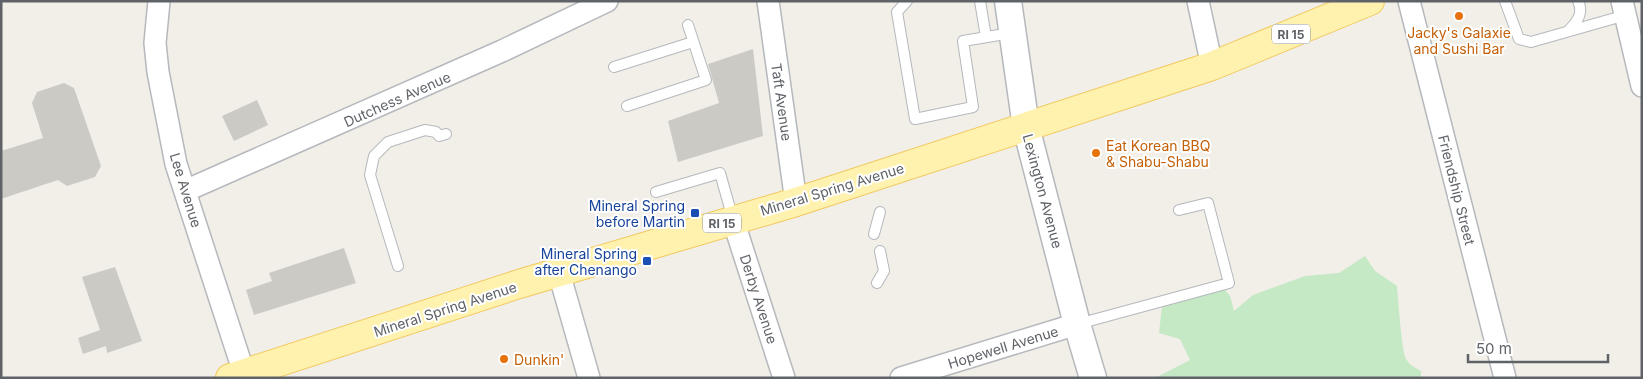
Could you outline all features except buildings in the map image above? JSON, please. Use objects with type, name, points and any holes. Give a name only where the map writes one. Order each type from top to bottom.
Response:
[{"type":"main road","name":"Mineral Spring Avenue","points":[[237,376],[287,369],[558,273],[796,202],[1212,66],[1370,1]]},
{"type":"street","name":"Lee Avenue","points":[[159,1],[155,43],[158,72],[176,164],[186,191],[237,376]]},
{"type":"street","name":"Dutchess Avenue","points":[[186,191],[502,52],[606,1]]},
{"type":"street","name":"Taft Avenue","points":[[768,1],[796,202]]},
{"type":"street","name":"Lexington Avenue","points":[[1008,1],[1026,127],[1077,324],[1093,378]]},
{"type":"street","points":[[1198,1],[1212,66]]},
{"type":"street","name":"Friendship Street","points":[[1409,1],[1505,378]]},
{"type":"street","points":[[1624,8],[1642,86]]},
{"type":"street","name":"Derby Avenue","points":[[733,220],[784,378]]},
{"type":"street","points":[[558,273],[589,378]]},
{"type":"street","name":"Hopewell Avenue","points":[[901,378],[1077,324]]},
{"type":"lane","points":[[906,1],[897,12],[915,119],[972,107],[963,41],[1012,33]]},
{"type":"lane","points":[[980,1],[986,38]]},
{"type":"lane","points":[[1504,1],[1519,39],[1531,42],[1624,8]]},
{"type":"lane","points":[[1568,30],[1576,23],[1580,15],[1578,1]]},
{"type":"lane","points":[[627,106],[706,80],[688,25]]},
{"type":"lane","points":[[614,67],[693,42]]},
{"type":"lane","points":[[398,266],[370,175],[374,156],[388,142],[425,130],[436,132],[439,136],[446,134]]},
{"type":"lane","points":[[656,192],[720,173],[733,220]]},
{"type":"lane","points":[[1077,324],[1229,283],[1208,203],[1179,210]]},
{"type":"lane","points":[[874,234],[880,212]]},
{"type":"lane","points":[[877,284],[884,271],[880,251]]},
{"type":"green space","points":[[1365,256],[1375,271],[1397,286],[1400,325],[1406,359],[1421,371],[1421,378],[1155,378],[1190,360],[1180,339],[1159,333],[1163,297],[1219,283],[1230,296],[1234,311],[1253,295],[1305,276],[1339,273]]},
{"type":"place","name":"Jacky's Galaxie and Sushi Bar","points":[[1459,16]]},
{"type":"place","name":"Eat Korean BBQ & Shabu-Shabu","points":[[1096,153]]},
{"type":"place","name":"Mineral Spring before Martin","points":[[695,213]]},
{"type":"place","name":"Mineral Spring after Chenango","points":[[647,261]]},
{"type":"place","name":"Dunkin'","points":[[504,359]]}]
